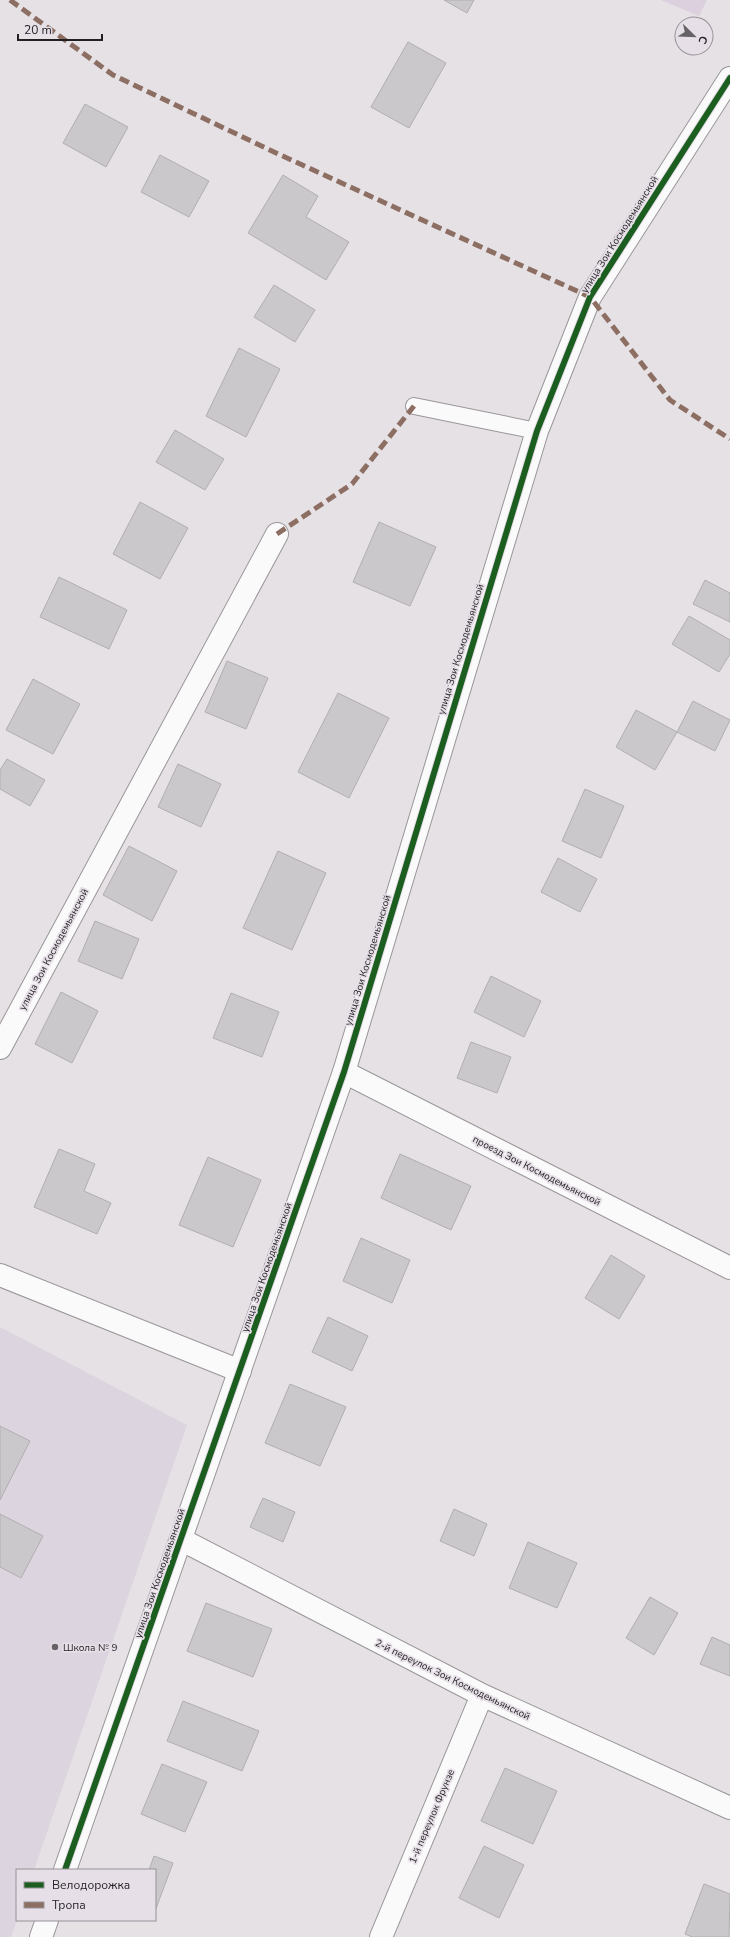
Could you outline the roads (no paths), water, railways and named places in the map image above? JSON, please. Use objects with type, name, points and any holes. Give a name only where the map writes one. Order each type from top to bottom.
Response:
[{"type":"street","name":"улица Зои Космодемьянской","points":[[65,1869],[182,1540],[344,1072],[537,431],[590,297],[730,78]]},
{"type":"street","name":"улица Зои Космодемьянской","points":[[0,1048],[278,534]]},
{"type":"street","name":"проезд Зои Космодемьянской","points":[[344,1072],[730,1268]]},
{"type":"street","points":[[0,1275],[240,1371]]},
{"type":"street","name":"2-й переулок Зои Космодемьянской","points":[[182,1540],[482,1695],[730,1808]]},
{"type":"street","name":"1-й переулок Фрунзе","points":[[381,1937],[482,1695]]},
{"type":"street","points":[[41,1937],[47,1921]]},
{"type":"lane","points":[[414,406],[537,431]]},
{"type":"place","name":"Школа № 9","points":[[55,1647]]}]
